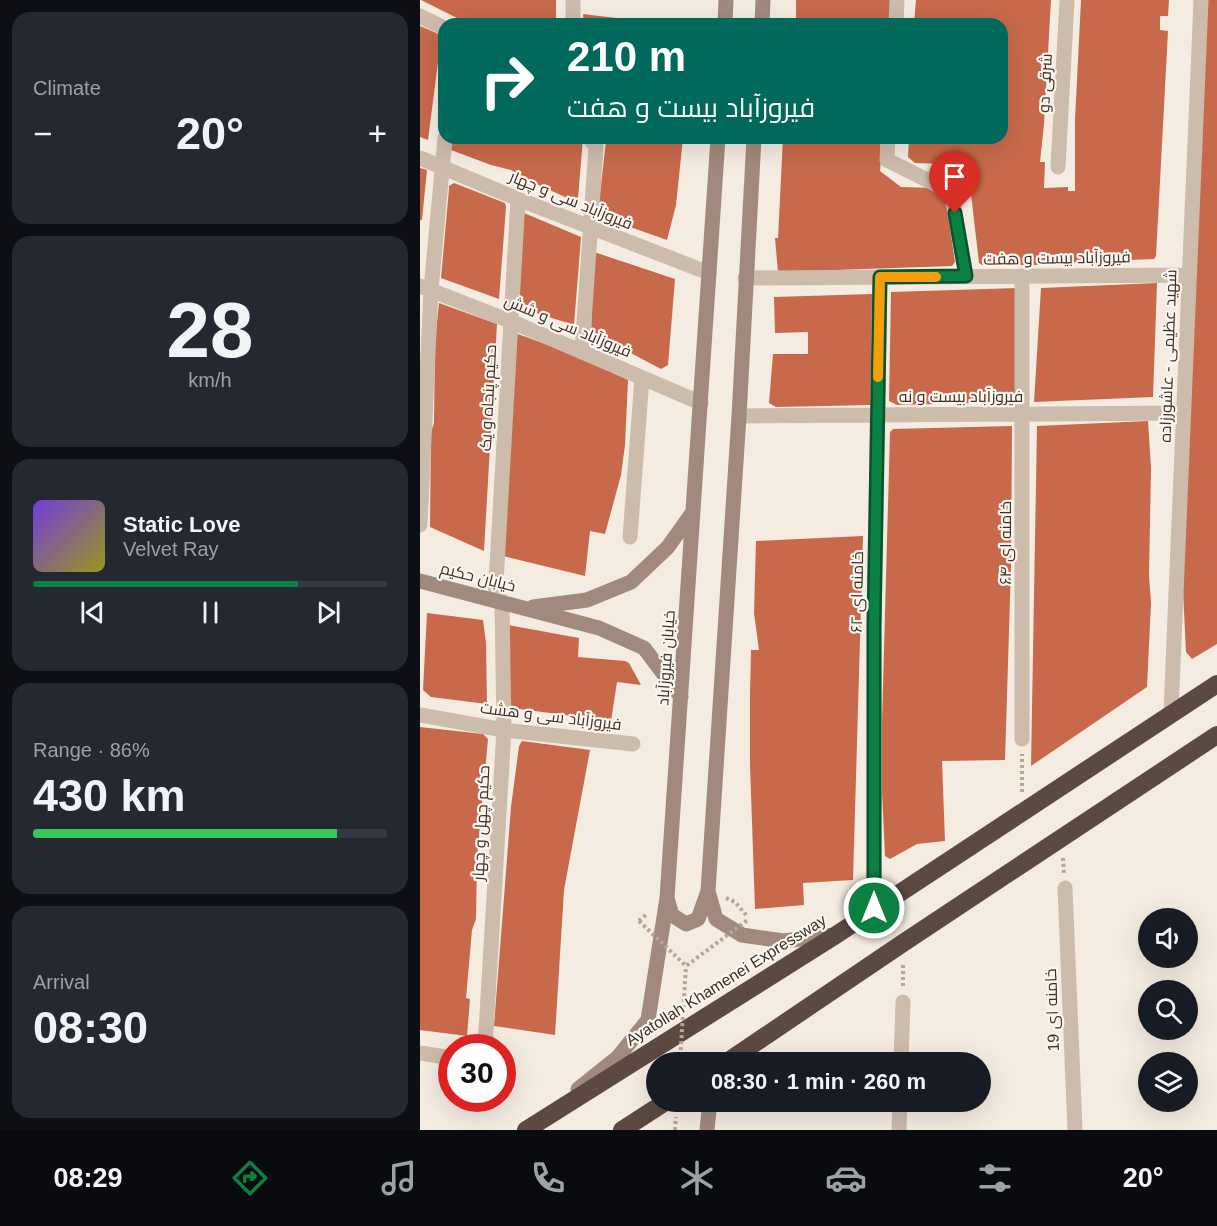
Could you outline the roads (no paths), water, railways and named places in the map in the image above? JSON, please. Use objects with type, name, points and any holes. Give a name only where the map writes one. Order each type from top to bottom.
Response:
[{"type":"highway","name":"Ayatollah Khamenei Expressway","points":[[528,1128],[836,935],[1022,810],[1217,684]]},
{"type":"highway","points":[[742,1052],[1217,735]]},
{"type":"highway","points":[[622,1130],[650,1112]]},
{"type":"main road","points":[[725,18],[726,0]]},
{"type":"main road","points":[[762,18],[763,0]]},
{"type":"main road","name":"خیابان فیروزآباد","points":[[528,1128],[618,1058],[648,1020],[667,898],[718,144]]},
{"type":"main road","points":[[667,898],[672,915],[686,924],[698,919],[708,891],[739,416],[754,144]]},
{"type":"main road","points":[[526,608],[587,600],[631,582],[668,547],[693,512]]},
{"type":"main road","name":"خیابان حکیم","points":[[420,581],[599,628],[644,648],[681,697]]},
{"type":"main road","points":[[708,891],[716,919],[742,935],[783,941],[836,935]]},
{"type":"main road","points":[[707,1130],[709,1112]]},
{"type":"street","points":[[573,0],[573,18]]},
{"type":"street","points":[[896,18],[897,0]]},
{"type":"street","name":"شرقی دو","points":[[1058,167],[1067,0]]},
{"type":"street","name":"شهید عظیمی - عاشورزاده","points":[[1171,713],[1201,0]]},
{"type":"street","points":[[420,16],[438,25]]},
{"type":"street","points":[[420,525],[426,288],[444,144]]},
{"type":"street","points":[[582,352],[596,147],[594,144]]},
{"type":"street","points":[[888,144],[887,160],[951,192],[966,276]]},
{"type":"street","name":"فیروزآباد سی و چهار","points":[[420,158],[518,199],[709,273]]},
{"type":"street","name":"حکیم پنجاه و یک","points":[[498,601],[510,321],[518,199]]},
{"type":"street","name":"فیروزآباد بیست و هفت","points":[[745,278],[1190,274]]},
{"type":"street","name":"خامنه ای ۶۴","points":[[1022,276],[1022,739]]},
{"type":"street","name":"خامنه ای ۶۲","points":[[874,908],[874,626],[880,277]]},
{"type":"street","name":"فیروزآباد سی و شش","points":[[426,288],[510,321],[701,403]]},
{"type":"street","points":[[630,537],[642,378]]},
{"type":"street","name":"فیروزآباد بیست و نه","points":[[739,416],[1184,413]]},
{"type":"street","name":"حکیم چهل و چهار","points":[[486,1034],[504,730],[498,601]]},
{"type":"street","name":"فیروزآباد سی و هشت","points":[[420,716],[504,730],[633,744]]},
{"type":"street","name":"خامنه ای 19","points":[[1065,888],[1075,1130]]},
{"type":"street","points":[[901,1052],[903,1002]]},
{"type":"street","points":[[420,1053],[438,1056]]},
{"type":"street","points":[[899,1130],[900,1112]]}]
